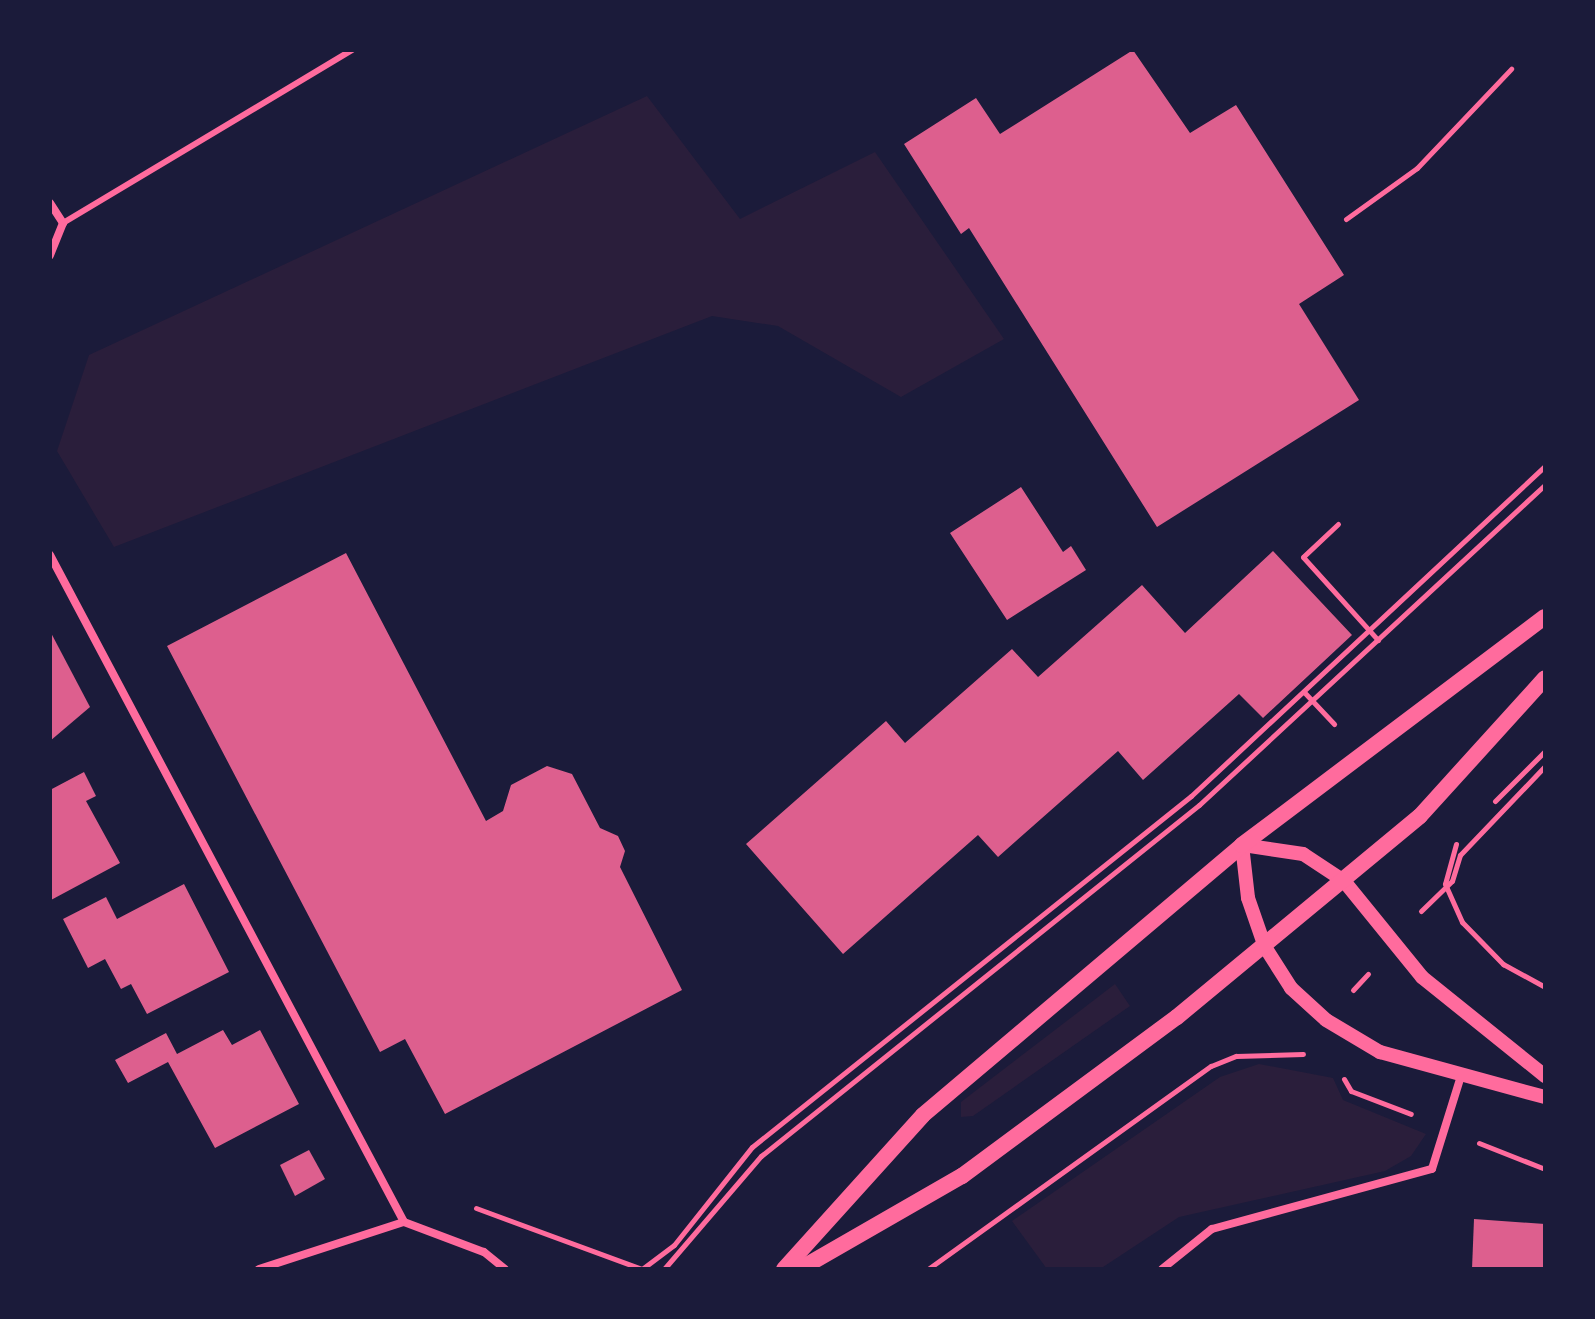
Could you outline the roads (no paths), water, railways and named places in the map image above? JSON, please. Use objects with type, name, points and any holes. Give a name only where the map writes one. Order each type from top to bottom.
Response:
[{"type":"main road","points":[[784,1269],[923,1115],[1242,845],[1545,617]]},
{"type":"main road","points":[[800,1269],[962,1176],[1265,947],[1420,816],[1545,678]]},
{"type":"street","points":[[50,203],[63,223],[50,255]]},
{"type":"street","points":[[50,555],[404,1222]]},
{"type":"street","points":[[1545,1076],[1422,977],[1344,881],[1303,854],[1242,845],[1248,898],[1265,947],[1291,988],[1326,1020],[1380,1052],[1460,1079],[1545,1097]]},
{"type":"street","points":[[1162,1269],[1212,1229],[1432,1169],[1460,1079]]},
{"type":"street","points":[[259,1269],[404,1222],[484,1252],[505,1269]]},
{"type":"lane","points":[[63,223],[352,50]]}]
